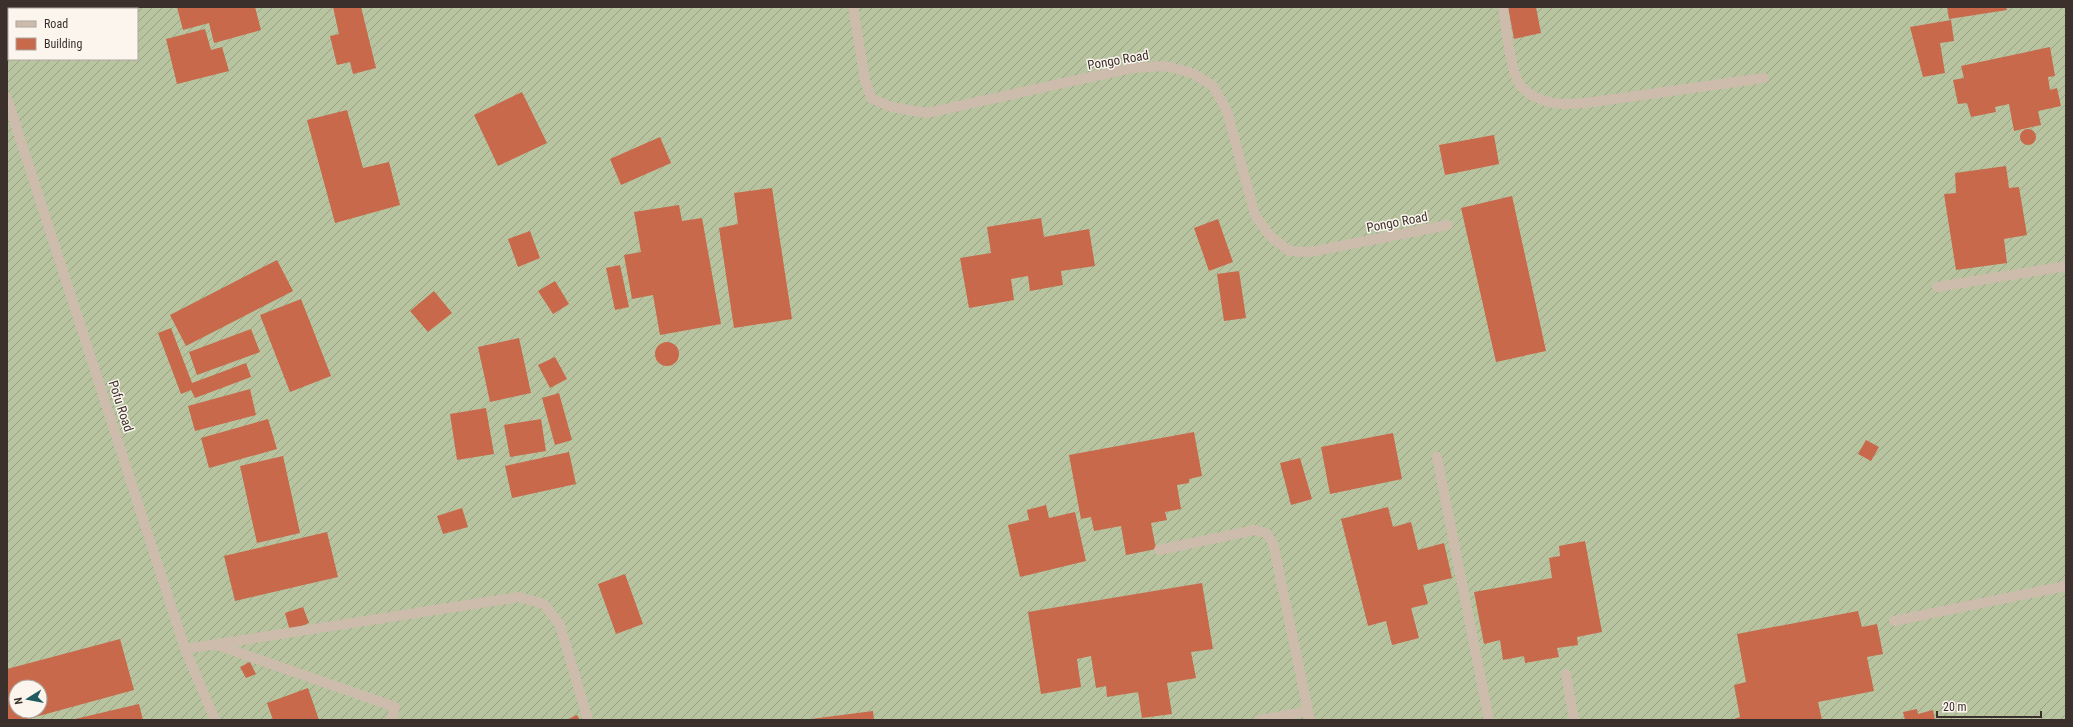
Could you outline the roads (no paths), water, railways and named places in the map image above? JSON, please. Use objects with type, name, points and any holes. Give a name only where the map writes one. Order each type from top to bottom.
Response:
[{"type":"street","name":"Pongo Road","points":[[853,7],[865,80],[871,98],[890,107],[927,113],[1132,68],[1166,66],[1192,73],[1213,86],[1227,110],[1255,214],[1270,236],[1289,251],[1310,252],[1448,225]]},
{"type":"street","points":[[1503,7],[1515,75],[1521,86],[1530,94],[1547,102],[1565,104],[1593,102],[1764,78]]},
{"type":"street","name":"Pofu Road","points":[[7,98],[186,649],[215,720]]},
{"type":"street","points":[[1937,287],[2066,266]]},
{"type":"street","points":[[1437,457],[1489,720]]},
{"type":"street","points":[[1159,550],[1255,530],[1266,533],[1273,543],[1309,716],[1260,720]]},
{"type":"street","points":[[1894,622],[2066,586]]},
{"type":"street","points":[[186,649],[519,597],[544,604],[560,625],[588,720]]},
{"type":"street","points":[[216,644],[395,707],[391,720]]},
{"type":"street","points":[[1566,674],[1574,720]]}]
